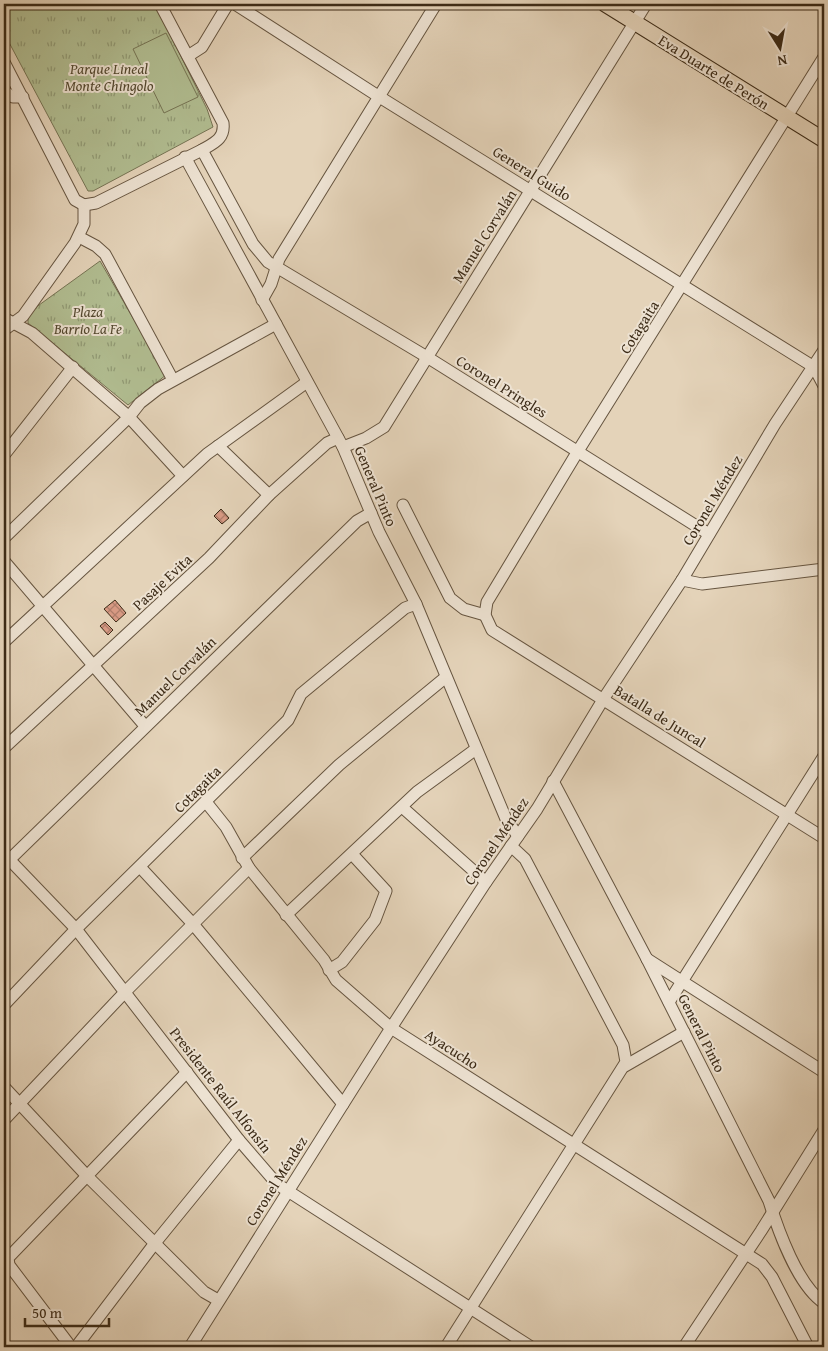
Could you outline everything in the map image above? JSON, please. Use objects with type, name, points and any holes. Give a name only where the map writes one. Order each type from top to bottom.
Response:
[{"type":"main road","name":"Eva Duarte de Perón","points":[[605,4],[824,140]]},
{"type":"street","points":[[4,62],[75,200],[84,205],[96,203],[202,150],[221,137],[223,123],[160,4]]},
{"type":"street","points":[[188,56],[202,47],[228,4]]},
{"type":"street","name":"General Guido","points":[[235,4],[378,96],[814,367]]},
{"type":"street","points":[[262,300],[272,284],[279,258],[436,4]]},
{"type":"street","name":"Manuel Corvalán","points":[[378,432],[384,428],[646,4]]},
{"type":"street","name":"Cotagaita","points":[[485,615],[487,602],[578,451],[824,57]]},
{"type":"street","points":[[4,91],[13,97],[23,96]]},
{"type":"street","points":[[202,150],[253,244],[268,262],[276,268]]},
{"type":"street","name":"General Pinto","points":[[185,157],[340,442],[371,513],[416,604],[506,819],[518,836]]},
{"type":"street","points":[[4,330],[9,321],[23,316],[79,237],[84,224],[84,205]]},
{"type":"street","points":[[79,237],[96,246],[105,254],[173,380]]},
{"type":"street","name":"Coronel Pringles","points":[[276,268],[427,357],[709,534]]},
{"type":"street","points":[[9,321],[32,333],[129,417],[182,476]]},
{"type":"street","points":[[4,538],[129,417],[148,396],[173,380],[276,324]]},
{"type":"street","name":"Coronel Méndez","points":[[190,1347],[391,1028],[518,836],[604,698],[682,580],[775,424],[824,350]]},
{"type":"street","points":[[814,367],[824,386]]},
{"type":"street","points":[[4,456],[73,368]]},
{"type":"street","points":[[4,642],[43,608],[182,476],[218,446],[308,382]]},
{"type":"street","name":"Pasaje Evita","points":[[4,748],[210,558],[269,495],[327,443],[340,442],[378,432]]},
{"type":"street","points":[[218,446],[269,495]]},
{"type":"street","points":[[403,505],[450,598],[464,609],[485,615]]},
{"type":"street","name":"Manuel Corvalán","points":[[5,860],[357,521],[371,513]]},
{"type":"street","points":[[4,561],[145,726]]},
{"type":"street","points":[[682,580],[702,584],[824,569]]},
{"type":"street","name":"Cotagaita","points":[[4,1005],[76,929],[288,720],[301,694],[405,608],[416,604]]},
{"type":"street","name":"Batalla de Juncal","points":[[485,615],[492,630],[604,698],[824,838]]},
{"type":"street","points":[[242,858],[339,764],[446,677]]},
{"type":"street","points":[[286,915],[417,792],[476,748]]},
{"type":"street","points":[[669,1002],[824,756]]},
{"type":"street","name":"General Pinto","points":[[553,781],[647,958],[772,1211],[776,1226],[808,1288],[822,1301]]},
{"type":"street","name":"Ayacucho","points":[[206,802],[226,826],[249,868],[324,960],[329,970],[345,990],[391,1028],[768,1270],[808,1347]]},
{"type":"street","points":[[402,807],[486,882]]},
{"type":"street","points":[[511,846],[525,859],[626,1060]]},
{"type":"street","points":[[329,970],[342,962],[376,920],[386,891],[352,854]]},
{"type":"street","name":"Presidente Raúl Alfonsín","points":[[5,860],[76,929],[126,991],[239,1140],[277,1184],[286,1192],[532,1347]]},
{"type":"street","points":[[140,866],[193,924],[343,1104]]},
{"type":"street","points":[[4,1120],[126,991],[249,868]]},
{"type":"street","points":[[647,958],[824,1072]]},
{"type":"street","points":[[446,1347],[576,1145],[626,1060],[684,1032]]},
{"type":"street","points":[[71,1347],[9,1265],[8,1258],[187,1072]]},
{"type":"street","points":[[4,1087],[87,1176],[204,1292],[218,1300]]},
{"type":"street","points":[[684,1347],[824,1130]]},
{"type":"street","points":[[76,1347],[155,1243],[239,1140]]},
{"type":"green space","name":"Parque Lineal Monte Chingolo","points":[[4,4],[155,4],[207,109],[213,127],[93,191],[88,191],[4,33]]},
{"type":"green space","points":[[166,33],[198,97],[164,113],[133,49]]},
{"type":"green space","name":"Plaza Barrio La Fe","points":[[100,261],[166,375],[128,405],[28,323],[28,313]]},
{"type":"building","points":[[221,509],[229,518],[222,524],[214,516]]},
{"type":"building","points":[[115,600],[126,613],[116,622],[104,609]]},
{"type":"building","points":[[105,622],[113,630],[108,635],[100,626]]}]
